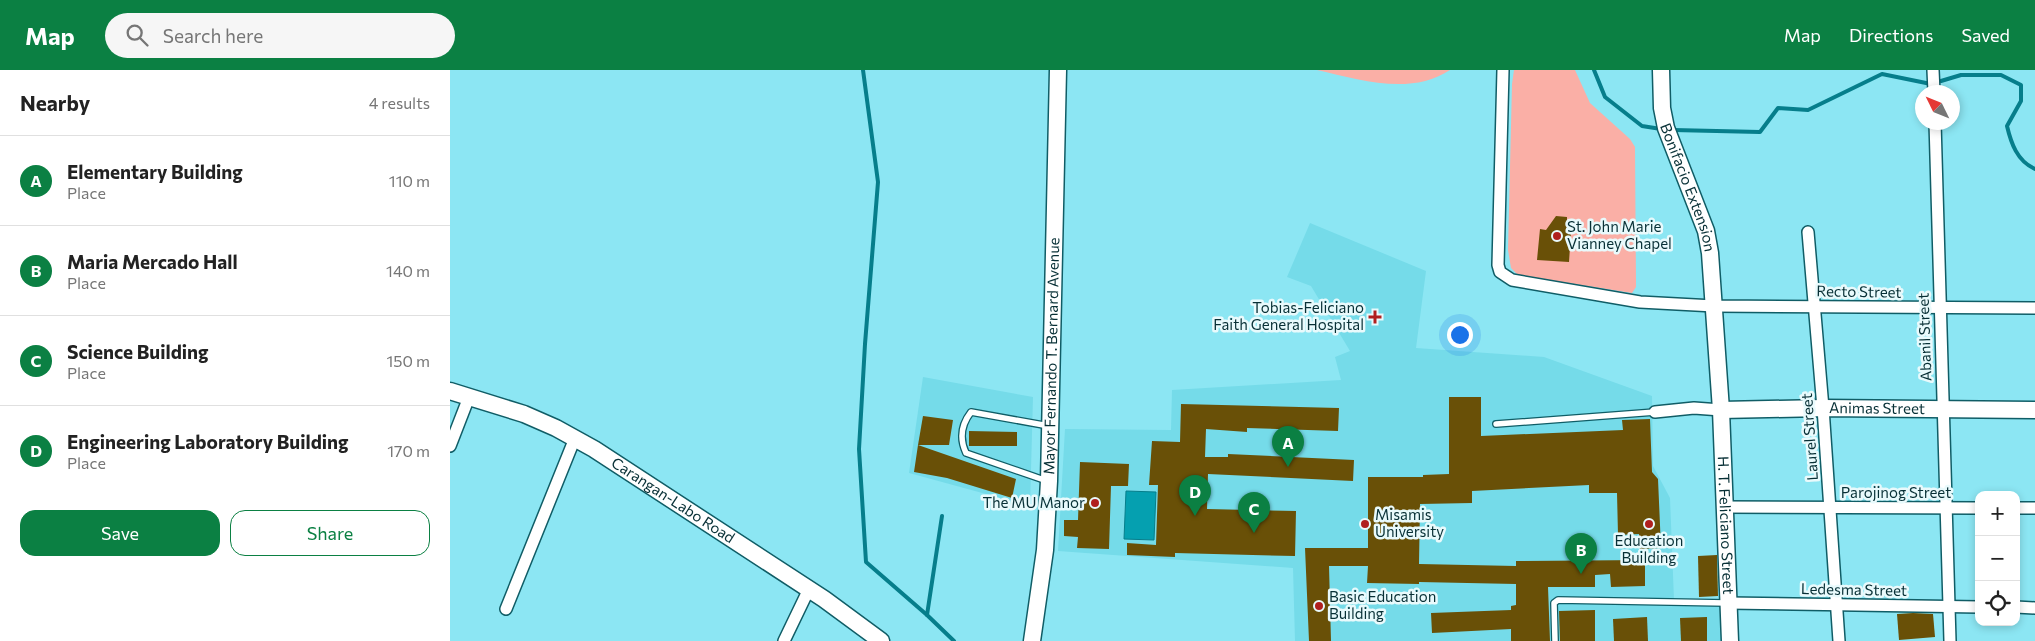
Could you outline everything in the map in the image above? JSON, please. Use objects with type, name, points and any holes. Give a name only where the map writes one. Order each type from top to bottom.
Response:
[{"type":"street","name":"Mayor Fernando T. Bernard Avenue","points":[[1032,641],[1045,550],[1049,482],[1058,70]]},
{"type":"street","name":"Recto Street","points":[[1503,70],[1498,265],[1500,272],[1512,280],[1632,301],[1714,306],[2035,308]]},
{"type":"street","name":"Bonifacio Extension","points":[[1660,70],[1662,108],[1666,128],[1706,231],[1710,253],[1720,410]]},
{"type":"street","points":[[1933,70],[1934,85]]},
{"type":"street","name":"Abanil Street","points":[[1934,130],[1950,641]]},
{"type":"street","name":"Laurel Street","points":[[1808,232],[1823,408],[1839,641]]},
{"type":"street","name":"Carangan-Labo Road","points":[[450,392],[524,414],[575,438],[614,460],[809,589],[881,641]]},
{"type":"street","points":[[450,446],[469,397]]},
{"type":"street","points":[[1655,412],[1694,408],[1720,410]]},
{"type":"street","name":"Animas Street","points":[[1720,410],[1823,408],[2035,410]]},
{"type":"street","name":"H. T. Feliciano Street","points":[[1720,410],[1730,641]]},
{"type":"street","points":[[506,608],[575,438]]},
{"type":"street","name":"Parojinog Street","points":[[1724,507],[1975,508]]},
{"type":"street","points":[[2020,508],[2035,508]]},
{"type":"street","points":[[784,641],[809,589]]},
{"type":"street","name":"Ledesma Street","points":[[1728,603],[1975,607]]},
{"type":"street","points":[[2020,607],[2035,608]]},
{"type":"lane","points":[[1049,482],[966,452],[961,435],[966,419],[971,412],[1050,426]]},
{"type":"lane","points":[[1496,424],[1655,412]]},
{"type":"lane","points":[[1555,641],[1554,601],[1558,600],[1728,603]]},
{"type":"shaded area","points":[[1317,70],[1450,70],[1435,78],[1419,82],[1385,84]]},
{"type":"shaded area","points":[[1514,70],[1575,70],[1590,103],[1630,139],[1635,147],[1636,287],[1632,293],[1518,275],[1511,268],[1508,250],[1512,84]]},
{"type":"shaded area","name":"Misamis University","points":[[1310,223],[1426,271],[1416,348],[1544,357],[1652,396],[1653,466],[1670,498],[1674,600],[1721,600],[1721,641],[1295,641],[1293,568],[1058,551],[1065,429],[1171,430],[1172,390],[1341,380],[1335,357],[1350,351],[1311,286],[1287,277]]},
{"type":"shaded area","points":[[923,377],[1033,397],[1030,506],[909,473]]},
{"type":"shaded area","points":[[1126,491],[1156,492],[1154,540],[1124,539]]},
{"type":"building","name":"St. John Marie Vianney Chapel","points":[[1556,216],[1567,217],[1567,231],[1571,232],[1569,262],[1537,260],[1540,229],[1546,230]]},
{"type":"building","points":[[1449,397],[1481,397],[1481,436],[1623,430],[1622,420],[1650,419],[1652,472],[1658,479],[1661,548],[1640,549],[1639,534],[1618,535],[1617,493],[1589,493],[1589,485],[1472,491],[1472,503],[1420,504],[1419,564],[1516,566],[1516,561],[1645,560],[1645,586],[1611,587],[1610,574],[1595,575],[1595,587],[1548,587],[1550,641],[1511,641],[1511,629],[1432,633],[1431,613],[1511,610],[1511,606],[1516,605],[1516,584],[1367,583],[1368,566],[1329,566],[1331,641],[1309,641],[1305,548],[1368,548],[1368,477],[1423,477],[1423,475],[1449,474]]},
{"type":"building","points":[[1181,404],[1339,408],[1338,431],[1247,428],[1247,432],[1206,429],[1205,457],[1228,457],[1228,454],[1354,460],[1353,481],[1208,474],[1207,509],[1296,511],[1295,556],[1175,553],[1175,557],[1127,555],[1127,543],[1156,545],[1158,485],[1149,485],[1152,441],[1180,442]]},
{"type":"building","points":[[923,416],[953,420],[949,445],[918,445]]},
{"type":"building","points":[[969,431],[1017,432],[1017,446],[969,446]]},
{"type":"building","points":[[918,445],[1016,479],[1012,498],[947,478],[914,472]]},
{"type":"building","name":"The MU Manor","points":[[1080,462],[1129,464],[1128,486],[1111,486],[1109,549],[1077,548],[1078,537],[1064,536],[1064,520],[1078,520]]},
{"type":"building","points":[[1717,555],[1718,596],[1699,597],[1698,556]]},
{"type":"building","points":[[1595,610],[1595,641],[1560,641],[1559,611]]},
{"type":"building","points":[[1897,614],[1933,614],[1935,637],[1899,640]]},
{"type":"building","points":[[1647,617],[1648,641],[1614,641],[1613,619]]},
{"type":"building","points":[[1707,617],[1707,641],[1681,641],[1680,618]]},
{"type":"waterway","points":[[863,70],[878,182],[859,449],[866,562],[927,615]]},
{"type":"waterway","points":[[1594,70],[1605,97],[1642,126],[1661,129]]},
{"type":"waterway","points":[[1673,130],[1760,132],[1778,108],[1808,110],[1882,74],[1931,84]]},
{"type":"waterway","points":[[1941,81],[1961,75],[2001,75],[2021,85],[2021,101],[2007,126],[2019,156],[2035,169]]},
{"type":"waterway","points":[[942,516],[927,615],[954,641]]},
{"type":"place","name":"St. John Marie Vianney Chapel","points":[[1557,236]]},
{"type":"place","name":"Tobias-Feliciano Faith General Hospital","points":[[1375,317]]},
{"type":"place","name":"Elementary Building","points":[[1288,467]]},
{"type":"place","name":"The MU Manor","points":[[1095,503]]},
{"type":"place","name":"Engineering Laboratory Building","points":[[1195,516]]},
{"type":"place","name":"Misamis University","points":[[1365,524]]},
{"type":"place","name":"Education Building","points":[[1649,524]]},
{"type":"place","name":"Science Building","points":[[1254,533]]},
{"type":"place","name":"Maria Mercado Hall","points":[[1581,574]]},
{"type":"place","name":"Basic Education Building","points":[[1319,606]]}]
